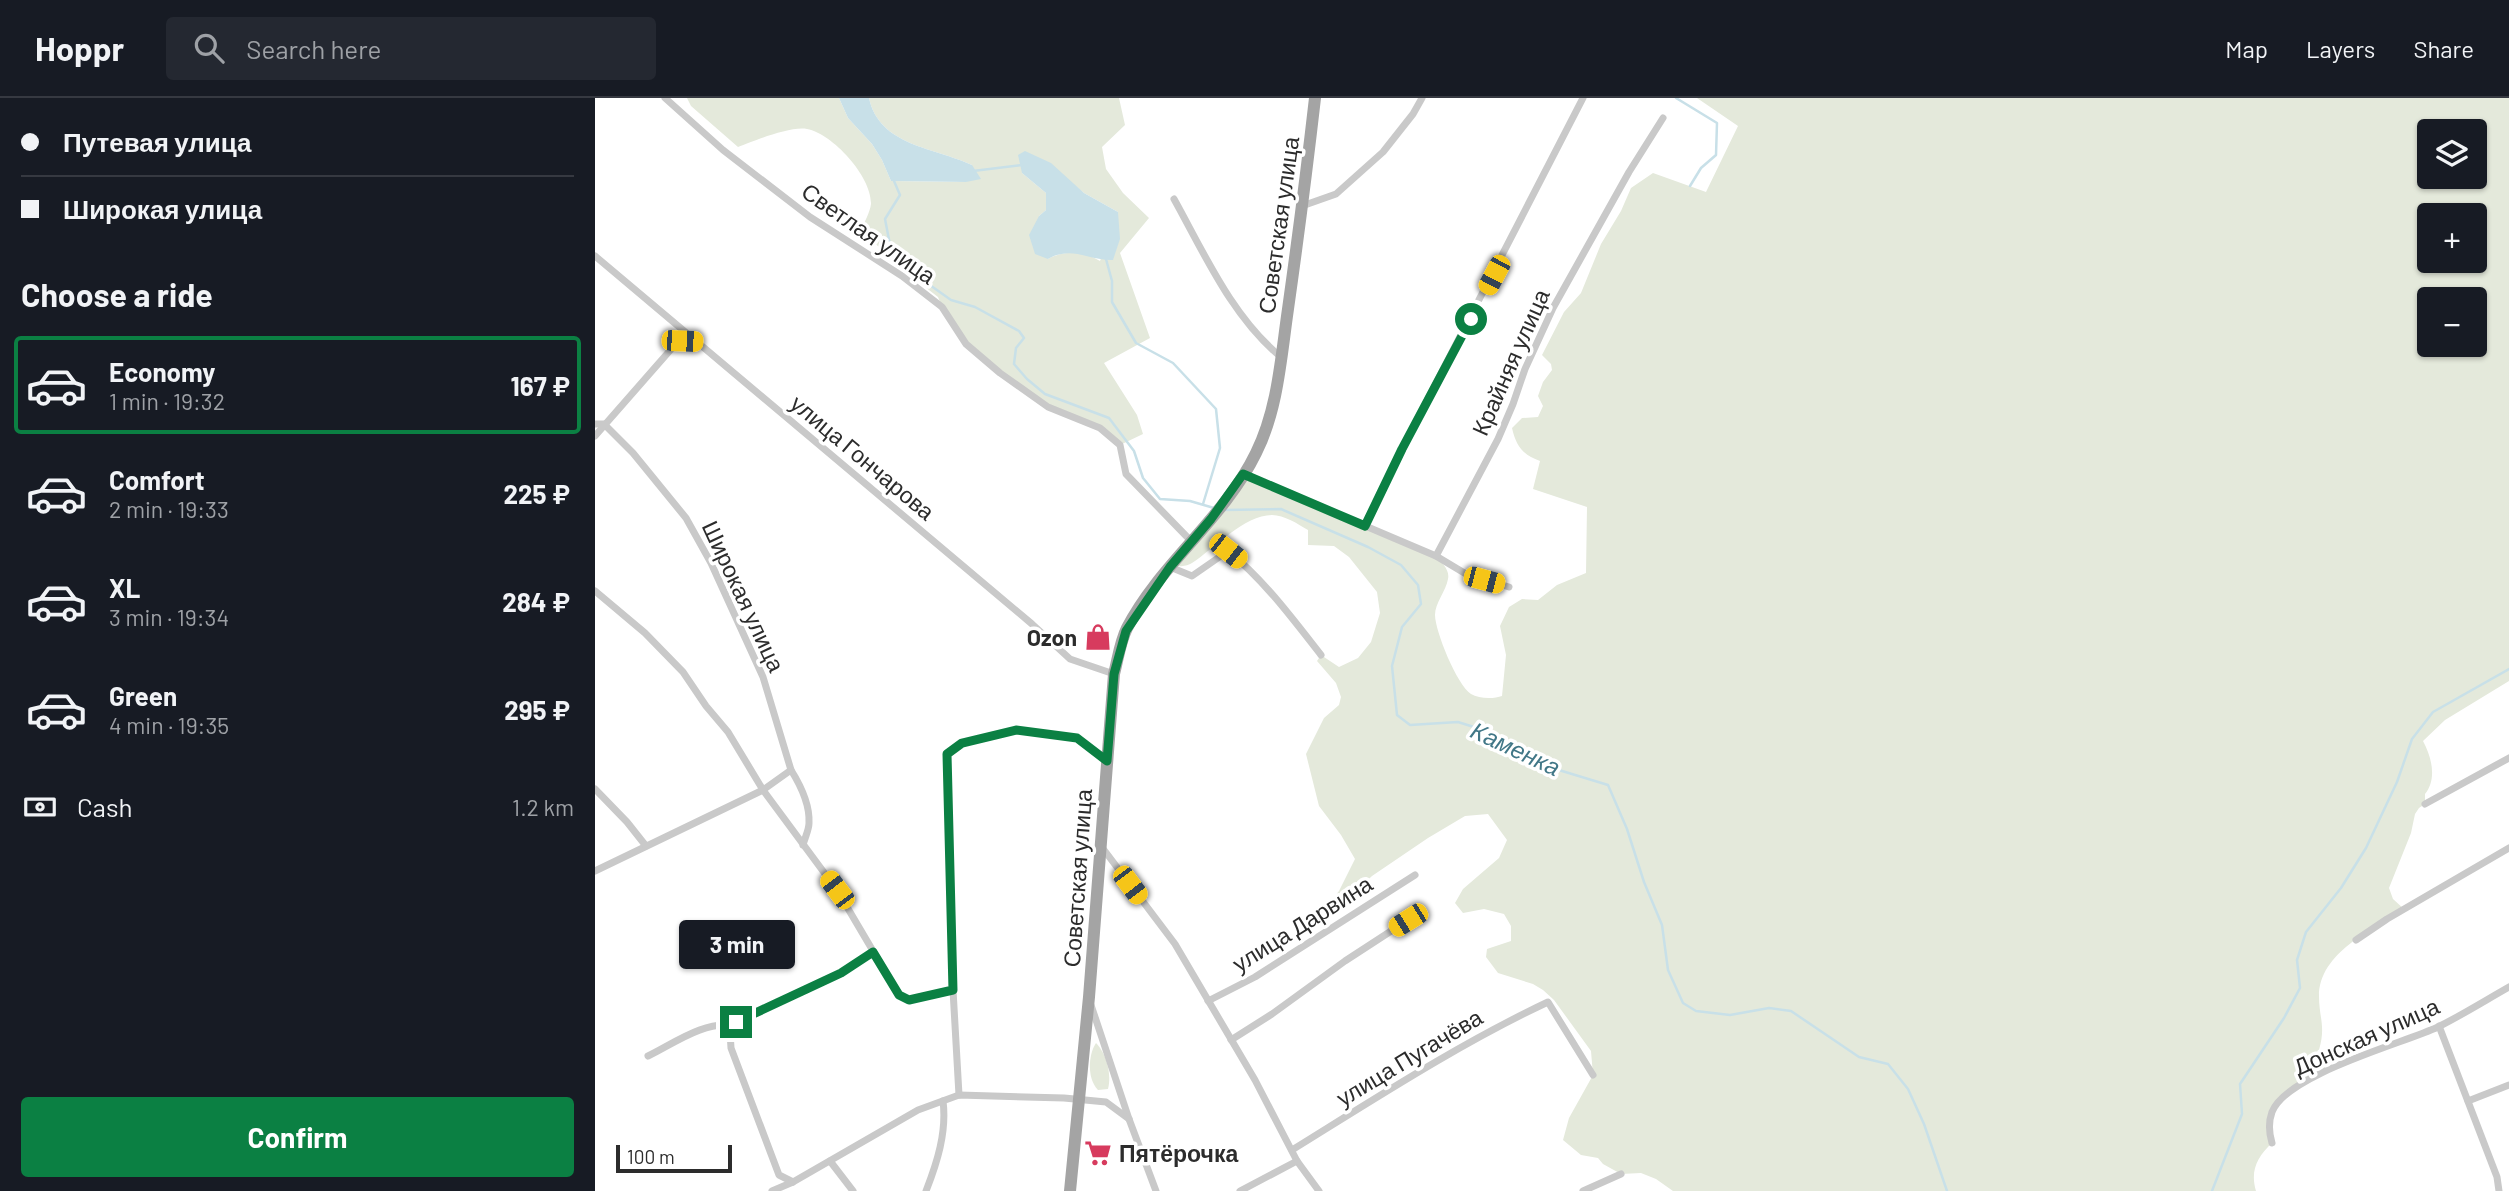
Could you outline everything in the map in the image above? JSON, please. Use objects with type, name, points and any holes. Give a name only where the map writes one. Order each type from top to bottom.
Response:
[{"type":"main road","name":"Советская улица","points":[[1070,1191],[1089,997],[1114,674],[1126,631],[1170,567],[1224,501],[1262,439],[1277,383],[1315,98]]},
{"type":"street","name":"Светлая улица","points":[[665,98],[723,150],[810,217],[902,276],[941,307],[966,344],[1000,373],[1048,407],[1100,428],[1110,436],[1120,445],[1126,474],[1192,542]]},
{"type":"street","points":[[1302,206],[1336,194],[1383,152],[1422,98]]},
{"type":"street","points":[[1365,526],[1583,98]]},
{"type":"street","name":"Крайняя улица","points":[[1436,556],[1497,439],[1553,308],[1663,117]]},
{"type":"street","name":"Советская улица","points":[[1174,199],[1238,308],[1261,341],[1281,357]]},
{"type":"street","name":"улица Гончарова","points":[[595,256],[1032,624],[1070,659],[1114,674]]},
{"type":"street","points":[[595,436],[673,347],[682,341],[699,342]]},
{"type":"street","points":[[595,424],[604,424]]},
{"type":"street","name":"Широкая улица","points":[[604,424],[633,453],[686,518],[711,563],[763,677],[791,770],[802,788],[810,825],[803,845]]},
{"type":"street","points":[[1243,474],[1436,556],[1466,574],[1509,587]]},
{"type":"street","points":[[1170,567],[1192,576],[1228,551],[1245,564],[1321,654]]},
{"type":"street","points":[[595,591],[645,633],[683,672],[728,732],[763,790],[837,890],[899,995],[909,1000],[953,990]]},
{"type":"street","points":[[959,1096],[953,990],[947,754],[962,743],[1016,730],[1077,738],[1107,761]]},
{"type":"street","points":[[2425,804],[2509,758]]},
{"type":"street","points":[[595,872],[763,790],[791,770]]},
{"type":"street","points":[[595,789],[646,846]]},
{"type":"street","points":[[1100,846],[1175,944],[1297,1161],[1319,1191]]},
{"type":"street","points":[[2356,940],[2509,848]]},
{"type":"street","name":"улица Дарвина","points":[[1207,1001],[1255,977],[1415,874]]},
{"type":"street","points":[[1231,1040],[1408,920]]},
{"type":"street","points":[[792,1187],[779,1175],[731,1048],[730,1032],[736,1022],[841,973],[873,952]]},
{"type":"street","name":"Донская улица","points":[[2272,1143],[2269,1130],[2273,1110],[2288,1093],[2323,1072],[2438,1026],[2509,987]]},
{"type":"street","name":"Советская улица","points":[[1089,997],[1156,1191]]},
{"type":"street","name":"улица Пугачёва","points":[[1292,1150],[1413,1075],[1548,1002],[1593,1075]]},
{"type":"street","points":[[648,1056],[720,1023],[734,1026]]},
{"type":"street","points":[[2438,1026],[2497,1177],[2500,1191]]},
{"type":"street","points":[[2468,1101],[2509,1085]]},
{"type":"street","points":[[772,1191],[792,1187],[830,1161],[918,1110],[959,1096],[1106,1102],[1129,1119]]},
{"type":"street","points":[[926,1191],[941,1141],[945,1116],[943,1101]]},
{"type":"street","points":[[830,1161],[853,1191]]},
{"type":"street","points":[[1240,1191],[1297,1161]]},
{"type":"street","points":[[1583,1191],[1621,1174]]},
{"type":"shaded area","points":[[687,98],[839,98],[848,118],[872,144],[891,181],[966,182],[972,165],[896,136],[875,114],[869,98],[1119,98],[1125,125],[1102,147],[1106,169],[1123,193],[1149,218],[1120,253],[1150,338],[1104,363],[1137,415],[1143,434],[1120,445],[1100,428],[1048,407],[966,344],[938,297],[902,269],[861,230],[871,204],[870,193],[849,158],[828,139],[807,129],[800,129],[738,147],[691,106]],"holes":[[[1022,173],[1073,184],[1118,212],[1100,261],[1074,253],[1048,259],[1039,216],[1046,210],[1046,193]]]},
{"type":"shaded area","points":[[1697,98],[2509,98],[2509,681],[2445,720],[2423,741],[2431,761],[2431,782],[2425,794],[2425,804],[2415,814],[2411,833],[2389,888],[2393,899],[2404,909],[2363,934],[2328,967],[2321,981],[2319,996],[2322,1028],[2319,1050],[2329,1070],[2288,1093],[2273,1110],[2272,1143],[2262,1154],[2254,1171],[2256,1191],[1673,1191],[1656,1179],[1641,1173],[1621,1174],[1598,1158],[1581,1155],[1563,1140],[1569,1118],[1593,1075],[1591,1051],[1554,1000],[1543,990],[1498,973],[1486,957],[1487,949],[1511,941],[1511,926],[1504,914],[1484,909],[1463,913],[1455,903],[1463,889],[1499,858],[1507,840],[1488,814],[1465,816],[1372,876],[1332,914],[1323,911],[1339,891],[1355,859],[1319,806],[1306,754],[1324,718],[1339,705],[1341,697],[1336,683],[1317,661],[1321,655],[1339,667],[1358,658],[1371,642],[1380,613],[1377,592],[1349,557],[1334,546],[1308,545],[1308,530],[1277,515],[1261,516],[1240,526],[1192,563],[1170,567],[1243,474],[1436,556],[1448,576],[1435,610],[1436,623],[1453,669],[1471,694],[1486,698],[1502,696],[1506,655],[1500,626],[1509,607],[1522,599],[1538,600],[1557,585],[1586,573],[1587,507],[1533,489],[1540,461],[1521,449],[1512,428],[1522,418],[1538,417],[1543,406],[1538,396],[1543,382],[1552,370],[1551,364],[1542,355],[1564,312],[1581,293],[1601,244],[1631,188],[1653,173],[1706,192],[1738,126]]},
{"type":"shaded area","points":[[1096,1043],[1107,1064],[1108,1089],[1098,1090],[1090,1073],[1090,1060]]},
{"type":"water","points":[[839,98],[869,98],[875,114],[896,136],[972,165],[981,179],[966,182],[891,181],[872,144],[848,118]]},
{"type":"water","points":[[1025,151],[1051,163],[1084,193],[1118,212],[1120,239],[1113,260],[1073,253],[1048,259],[1035,254],[1029,235],[1039,216],[1046,210],[1046,193],[1022,173],[1018,155]]},
{"type":"waterway","points":[[1676,98],[1717,123],[1716,155],[1701,168],[1690,186]]},
{"type":"waterway","points":[[973,171],[1022,165]]},
{"type":"waterway","name":"Каменка","points":[[894,181],[900,195],[885,219],[891,250],[920,278],[951,300],[975,307],[1019,331],[1024,338],[1016,348],[1014,364],[1045,394],[1109,418],[1134,451],[1143,478],[1160,499],[1190,501],[1214,508]]},
{"type":"waterway","points":[[1106,259],[1112,281],[1112,302],[1136,343],[1173,363],[1216,409],[1220,448],[1203,504]]},
{"type":"waterway","name":"Каменка","points":[[1224,510],[1281,509],[1368,547],[1401,565],[1418,585],[1421,604],[1402,627],[1392,666],[1397,715],[1410,725],[1458,722],[1496,734],[1549,767],[1608,785],[1662,925],[1668,970],[1683,1003],[1696,1011],[1730,1015],[1769,1008],[1791,1011],[1859,1057],[1888,1064],[1908,1089],[1924,1124],[1947,1191]]},
{"type":"waterway","points":[[2212,1191],[2242,1114],[2240,1084],[2284,1018],[2300,988],[2297,960],[2306,932],[2341,888],[2366,848],[2397,782],[2412,739],[2433,712],[2509,669]]},
{"type":"place","name":"Ozon","points":[[1098,637]]},
{"type":"place","name":"Пятёрочка","points":[[1098,1153]]},
{"type":"route","points":[[736,1022],[841,973],[873,952],[899,995],[909,1000],[953,990],[947,754],[962,743],[1016,730],[1077,738],[1107,761],[1114,674],[1126,631],[1170,567],[1211,519],[1243,474],[1365,526],[1402,449],[1471,319]]}]
